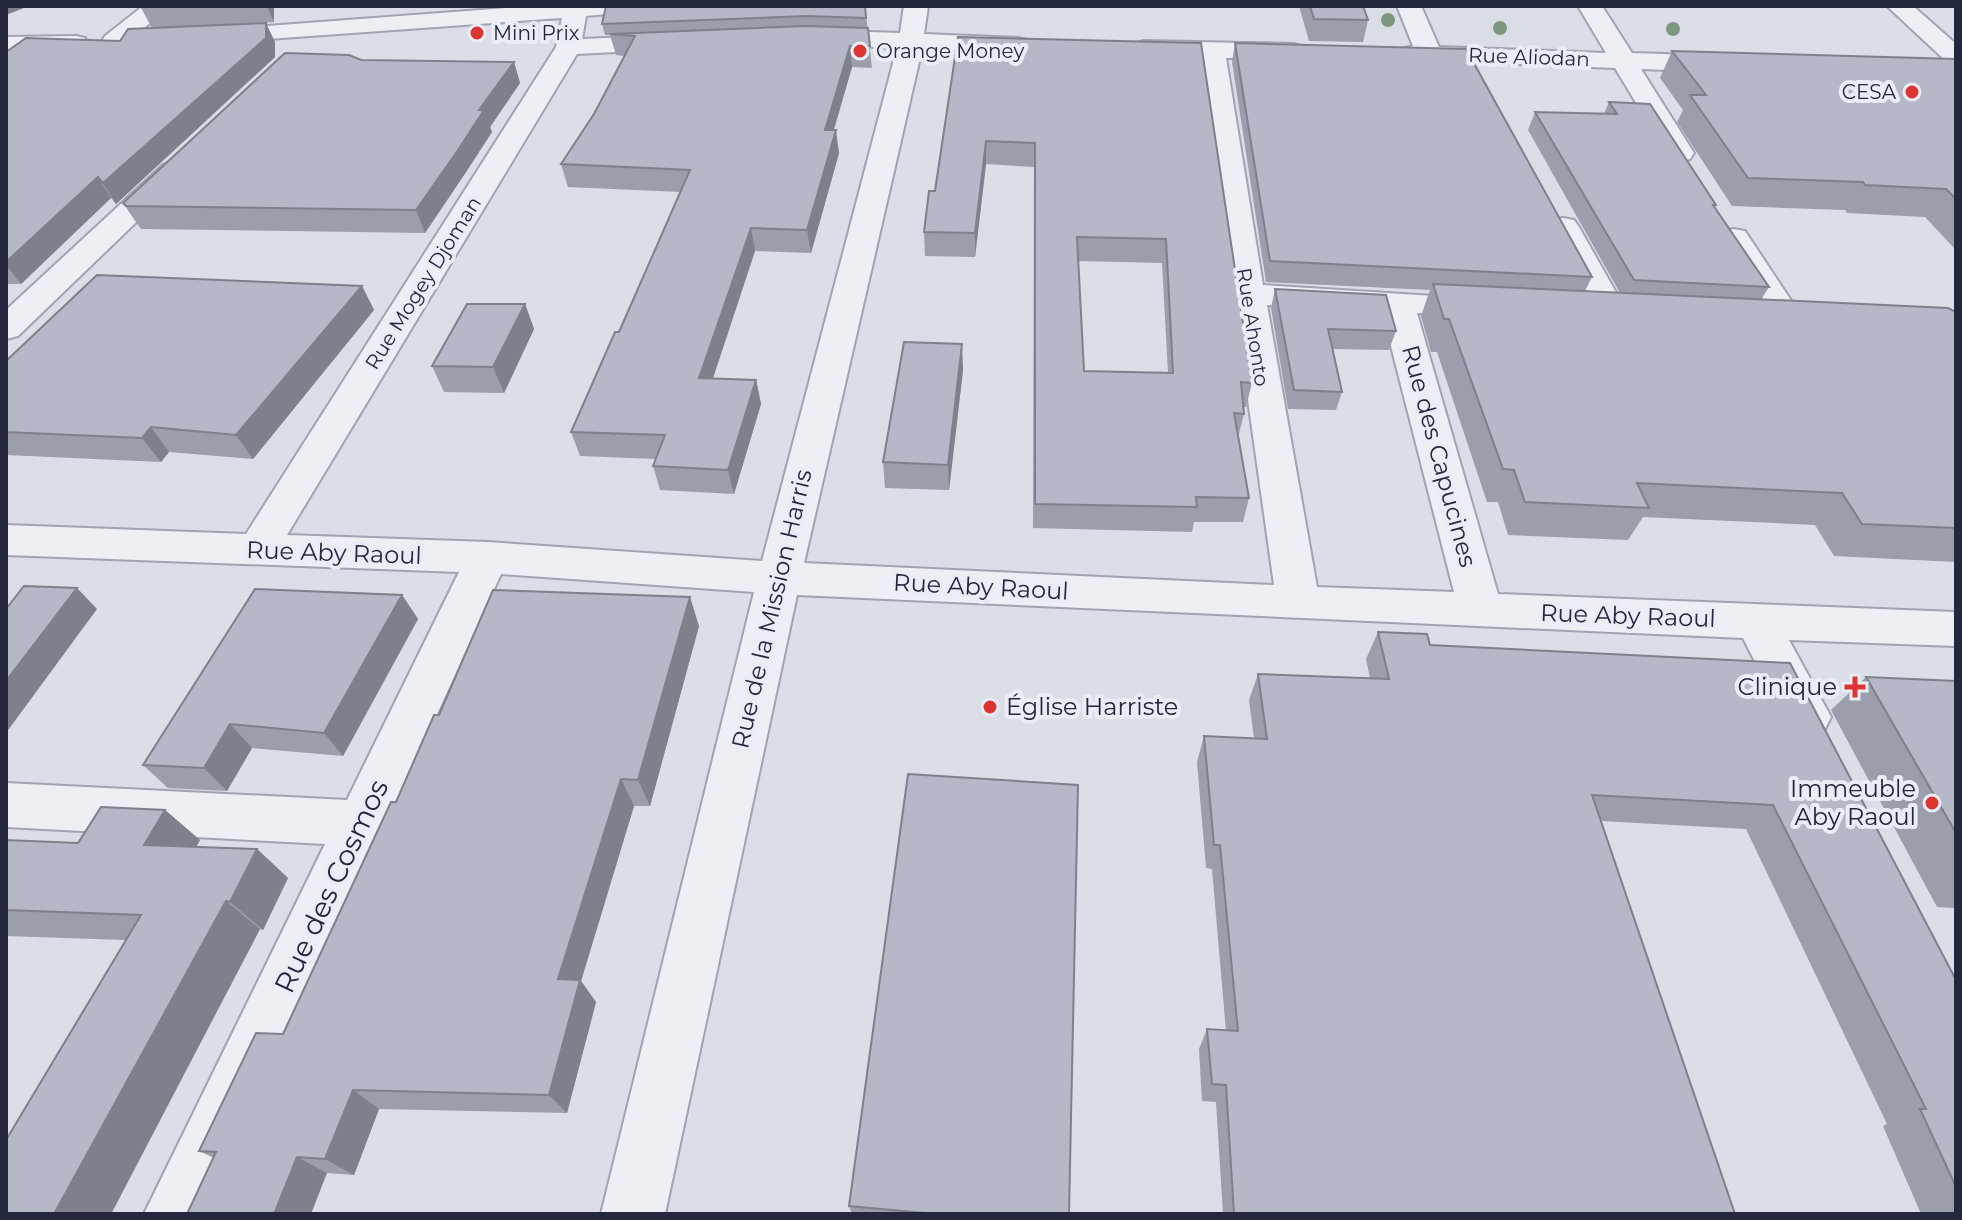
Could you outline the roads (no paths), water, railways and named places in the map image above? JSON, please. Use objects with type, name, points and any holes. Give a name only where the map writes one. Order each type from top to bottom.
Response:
[{"type":"street","points":[[114,41],[158,6]]},
{"type":"street","points":[[189,37],[323,30],[536,10],[576,11],[632,6]]},
{"type":"street","points":[[1409,6],[1429,54]]},
{"type":"street","points":[[1590,6],[1697,180]]},
{"type":"street","points":[[1899,6],[1951,66]]},
{"type":"street","name":"Rue Mogey Djoman","points":[[257,550],[570,30],[576,11]]},
{"type":"street","points":[[784,37],[914,24],[1038,46]]},
{"type":"street","name":"Rue de la Mission Harris","points":[[633,1214],[779,578],[914,24]]},
{"type":"street","points":[[289,62],[323,30]]},
{"type":"street","points":[[12,49],[159,39]]},
{"type":"street","points":[[549,63],[692,41]]},
{"type":"street","points":[[1117,48],[1321,53]]},
{"type":"street","name":"Rue Ahonto","points":[[1212,51],[1298,603]]},
{"type":"street","name":"Rue Aliodan","points":[[1383,54],[1752,64]]},
{"type":"street","points":[[1470,55],[1484,82]]},
{"type":"street","points":[[6,329],[198,148]]},
{"type":"street","points":[[1551,204],[1610,312]]},
{"type":"street","points":[[1722,218],[1803,321],[1743,318]]},
{"type":"street","points":[[1248,294],[1519,308]]},
{"type":"street","name":"Rue des Capucines","points":[[1397,303],[1481,610]]},
{"type":"street","name":"Rue Aby Raoul","points":[[6,540],[487,558],[779,578],[1298,603],[1956,629]]},
{"type":"street","name":"Rue des Cosmos","points":[[176,1214],[487,558]]},
{"type":"street","points":[[1757,621],[1828,759]]},
{"type":"street","points":[[6,805],[361,823]]},
{"type":"place","name":"Mini Prix","points":[[477,33]]},
{"type":"place","name":"Orange Money","points":[[860,51]]},
{"type":"place","name":"CESA","points":[[1912,92]]},
{"type":"place","name":"Clinique","points":[[1855,687]]},
{"type":"place","name":"Église Harriste","points":[[990,707]]},
{"type":"place","name":"Immeuble Aby Raoul","points":[[1932,803]]}]
